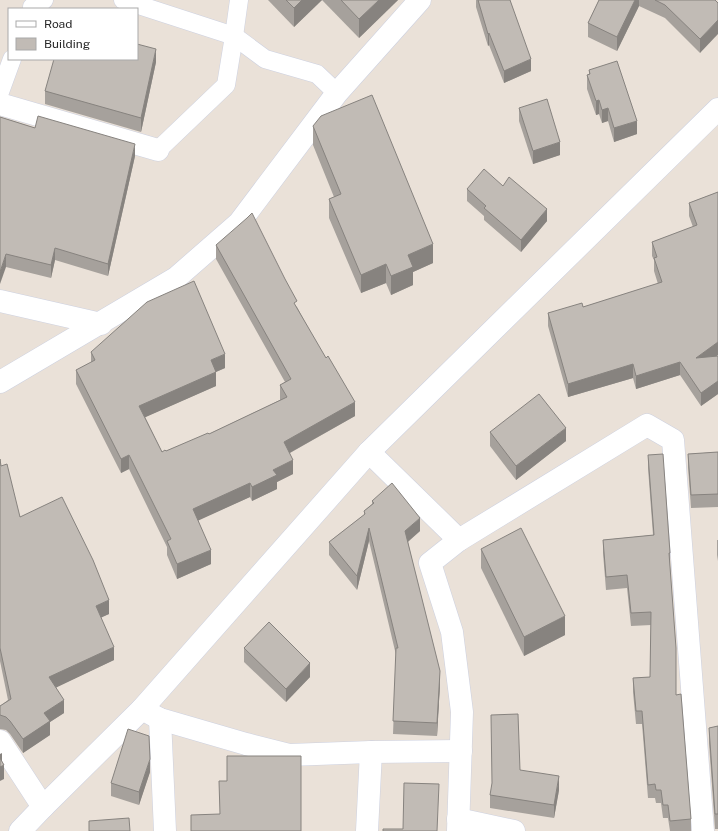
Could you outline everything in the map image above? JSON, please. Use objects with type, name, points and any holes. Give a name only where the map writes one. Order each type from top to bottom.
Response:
[{"type":"street","points":[[0,382],[101,324],[176,278],[239,223],[337,93],[420,0]]},
{"type":"street","points":[[0,104],[158,150]]},
{"type":"street","points":[[20,831],[142,709],[369,452],[718,110]]},
{"type":"street","points":[[0,301],[101,324]]},
{"type":"street","points":[[514,831],[458,825],[462,712],[452,632],[430,563],[459,540],[647,425],[673,440],[703,831]]},
{"type":"street","points":[[369,452],[459,540]]},
{"type":"street","points":[[142,709],[160,719],[289,755],[461,751]]},
{"type":"street","points":[[160,719],[165,831]]},
{"type":"street","points":[[0,741],[43,807]]},
{"type":"street","points":[[367,831],[371,752]]},
{"type":"lane","points":[[32,8],[44,0]]},
{"type":"lane","points":[[122,0],[234,36],[265,59],[316,74],[337,93]]},
{"type":"lane","points":[[158,150],[226,85],[239,0]]},
{"type":"lane","points":[[0,92],[12,60]]},
{"type":"building","points":[[286,0],[302,0],[294,8]]},
{"type":"building","points":[[341,0],[379,0],[359,19]]},
{"type":"building","points":[[478,0],[510,0],[531,59],[504,71],[489,33],[488,34]]},
{"type":"building","points":[[599,0],[635,0],[617,37],[588,23]]},
{"type":"building","points":[[655,0],[715,0],[718,3],[718,20],[700,39],[665,5]]},
{"type":"building","points":[[138,44],[156,49],[141,118],[45,91],[54,60],[138,60]]},
{"type":"building","points":[[617,61],[637,121],[614,128],[608,108],[602,110],[599,100],[596,101],[587,75],[590,74],[589,70]]},
{"type":"building","points":[[372,95],[433,244],[408,255],[413,267],[391,276],[386,264],[361,275],[329,199],[341,194],[313,126],[321,116]]},
{"type":"building","points":[[547,99],[560,142],[533,151],[519,108]]},
{"type":"building","points":[[38,116],[135,144],[108,264],[55,248],[51,265],[6,254],[0,272],[0,117],[35,128]]},
{"type":"building","points":[[484,169],[503,186],[509,177],[547,209],[521,240],[484,208],[486,206],[467,189]]},
{"type":"building","points":[[718,192],[718,342],[696,358],[718,356],[718,381],[701,393],[680,362],[636,376],[633,364],[568,384],[548,313],[582,303],[583,307],[662,282],[654,258],[657,257],[652,242],[697,225],[689,203]]},
{"type":"building","points":[[252,213],[297,301],[294,303],[326,358],[328,356],[355,402],[284,442],[293,460],[273,470],[277,475],[252,487],[250,483],[193,509],[211,550],[177,564],[167,541],[171,539],[129,455],[121,459],[76,370],[95,360],[91,352],[147,302],[194,281],[225,354],[211,360],[216,372],[139,406],[162,452],[208,433],[209,434],[287,397],[280,385],[291,379],[216,245]]},
{"type":"building","points":[[539,394],[566,428],[516,466],[490,432]]},
{"type":"building","points":[[718,452],[718,494],[691,495],[688,454]]},
{"type":"building","points":[[663,454],[676,648],[676,695],[681,694],[691,819],[670,821],[668,805],[663,805],[661,790],[656,790],[655,784],[648,785],[642,711],[636,711],[633,678],[650,677],[651,612],[631,613],[627,575],[606,577],[603,540],[654,535],[648,455]]},
{"type":"building","points":[[0,459],[1,466],[7,464],[20,517],[62,497],[93,560],[109,600],[96,606],[114,647],[49,677],[64,700],[44,713],[50,721],[23,739],[10,721],[6,717],[0,715],[0,706],[11,699],[0,648]]},
{"type":"building","points":[[392,483],[420,518],[405,531],[440,671],[437,723],[393,721],[396,648],[398,648],[369,528],[357,576],[329,542],[365,514],[364,511],[374,503],[372,501]]},
{"type":"building","points":[[521,528],[565,616],[524,637],[481,549]]},
{"type":"building","points":[[269,622],[310,663],[286,689],[244,648]]},
{"type":"building","points":[[518,714],[520,770],[559,776],[554,805],[490,795],[492,783],[491,715]]},
{"type":"building","points":[[718,726],[718,814],[715,814],[709,728]]},
{"type":"building","points":[[128,729],[149,736],[150,759],[139,792],[111,783]]},
{"type":"building","points":[[227,756],[301,756],[301,831],[191,831],[191,815],[220,814],[219,781],[227,781]]},
{"type":"building","points":[[0,758],[4,765],[0,767]]},
{"type":"building","points":[[404,783],[439,784],[437,831],[383,831],[383,829],[403,829]]},
{"type":"building","points":[[129,818],[130,831],[89,831],[89,821]]}]
